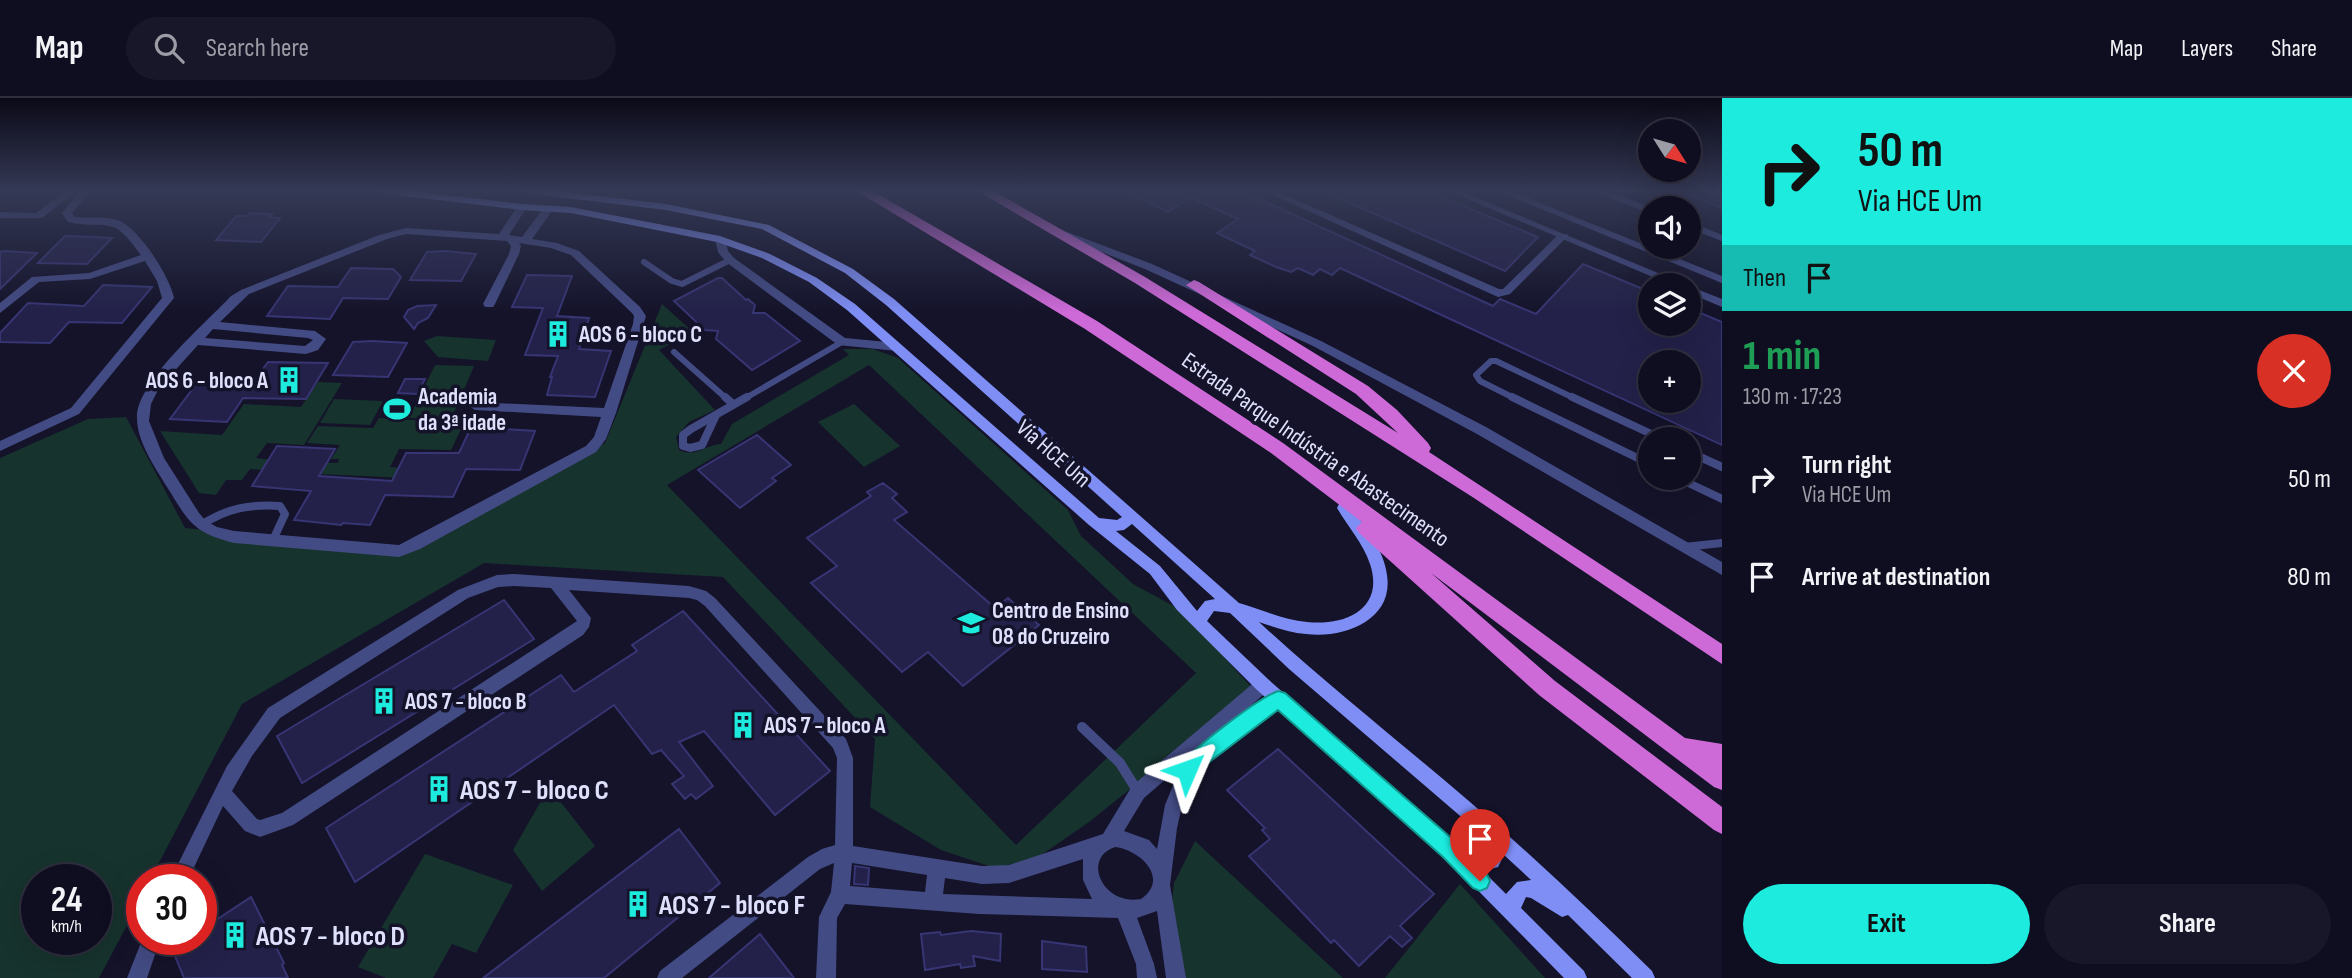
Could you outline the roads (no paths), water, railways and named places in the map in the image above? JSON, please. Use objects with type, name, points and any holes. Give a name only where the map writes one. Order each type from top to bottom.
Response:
[{"type":"highway","name":"Estrada Parque Indústria e Abastecimento","points":[[932,231],[1091,325],[1277,448],[1722,779]]},
{"type":"highway","name":"Estrada Parque Indústria e Abastecimento","points":[[1058,231],[1440,467],[1722,655]]},
{"type":"highway","points":[[1194,285],[1362,390],[1391,414],[1440,467]]},
{"type":"highway","points":[[1277,448],[1546,688],[1722,822]]},
{"type":"highway","points":[[1679,746],[1722,755]]},
{"type":"main road","name":"Via HCE Um","points":[[684,231],[720,239],[766,256],[813,280],[851,307],[1094,521],[1155,570],[1198,622],[1263,685],[1450,850],[1577,978]]},
{"type":"main road","points":[[773,231],[849,271],[890,302],[1130,513],[1294,664],[1494,834],[1642,974]]},
{"type":"main road","points":[[1198,622],[1210,605],[1296,627],[1330,629],[1356,621],[1370,612],[1378,599],[1381,577],[1375,555],[1344,508]]},
{"type":"main road","points":[[1094,521],[1115,527],[1126,522],[1130,513]]},
{"type":"main road","points":[[1702,640],[1722,649]]},
{"type":"main road","points":[[1450,850],[1481,862],[1492,861],[1498,849],[1494,834]]},
{"type":"main road","points":[[1511,911],[1515,895],[1523,888],[1534,889],[1550,898],[1642,974]]},
{"type":"street","points":[[0,446],[75,411],[164,303],[169,294],[167,289],[147,257],[125,231]]},
{"type":"street","points":[[420,231],[383,237],[245,292],[235,299],[158,380],[148,396],[143,424],[158,456],[201,525],[213,532],[234,537],[390,552],[407,549],[591,449],[600,439],[640,316],[575,253],[553,245],[421,231]]},
{"type":"street","points":[[489,304],[514,254],[515,231]]},
{"type":"street","points":[[513,240],[523,231]]},
{"type":"street","points":[[1360,231],[1502,294],[1563,236]]},
{"type":"street","points":[[1551,231],[1651,273]]},
{"type":"street","points":[[1602,231],[1638,245]]},
{"type":"street","points":[[1062,233],[1142,262],[1194,285],[1472,425],[1722,569]]},
{"type":"street","points":[[720,239],[723,252],[730,260],[842,342],[897,347]]},
{"type":"street","points":[[1608,255],[1626,251],[1624,240]]},
{"type":"street","points":[[0,309],[36,279],[90,276],[147,257]]},
{"type":"street","points":[[1641,269],[1644,259]]},
{"type":"street","points":[[1672,259],[1722,280]]},
{"type":"street","points":[[1701,294],[1722,303]]},
{"type":"street","points":[[197,341],[306,350],[320,339],[311,334],[211,325]]},
{"type":"street","points":[[475,406],[610,413]]},
{"type":"street","points":[[187,864],[222,792],[264,724],[274,713],[463,594],[497,581],[689,592],[701,595],[710,602],[840,744],[845,758],[847,775],[844,853],[840,894],[828,917],[826,978]]},
{"type":"street","points":[[222,792],[251,825],[260,829],[287,819],[578,631],[584,618],[556,584]]},
{"type":"street","points":[[1147,978],[1123,909],[1103,898],[1091,879],[1090,859],[1105,842],[1138,792],[1263,685]]},
{"type":"street","points":[[840,894],[898,901],[1030,908],[1138,910],[1150,905],[1158,895],[1171,813],[1187,770],[1210,749],[1278,699]]},
{"type":"street","points":[[667,978],[814,863],[828,855],[844,853],[982,875],[1009,874],[1105,842],[1132,840],[1152,854],[1162,880],[1176,978]]},
{"type":"street","points":[[933,901],[937,868]]},
{"type":"street","points":[[137,978],[145,955]]},
{"type":"lane","points":[[1704,231],[1722,238]]},
{"type":"lane","points":[[644,262],[682,284],[730,260]]},
{"type":"lane","points":[[716,415],[702,446],[696,449],[683,446],[683,435],[733,404],[842,342]]},
{"type":"lane","points":[[674,352],[733,404]]},
{"type":"lane","points":[[1638,428],[1496,361],[1491,361],[1476,375],[1480,381],[1638,458]]},
{"type":"lane","points":[[1701,457],[1722,467]]},
{"type":"lane","points":[[1701,489],[1722,499]]},
{"type":"lane","points":[[201,525],[239,504],[280,506],[285,509],[285,514],[273,540]]},
{"type":"lane","points":[[1684,547],[1722,543]]},
{"type":"lane","points":[[1082,727],[1120,763],[1138,792]]},
{"type":"place","name":"AOS 6 - bloco C","points":[[558,334]]},
{"type":"place","name":"AOS 6 - bloco A","points":[[289,380]]},
{"type":"place","name":"Academia da 3ª idade","points":[[397,409]]},
{"type":"place","name":"Centro de Ensino 08 do Cruzeiro","points":[[971,623]]},
{"type":"place","name":"AOS 7 - bloco B","points":[[384,701]]},
{"type":"place","name":"AOS 7 - bloco A","points":[[743,725]]},
{"type":"place","name":"AOS 7 - bloco C","points":[[439,789]]},
{"type":"place","name":"AOS 7 - bloco F","points":[[638,904]]},
{"type":"place","name":"AOS 7 - bloco D","points":[[235,935]]}]
